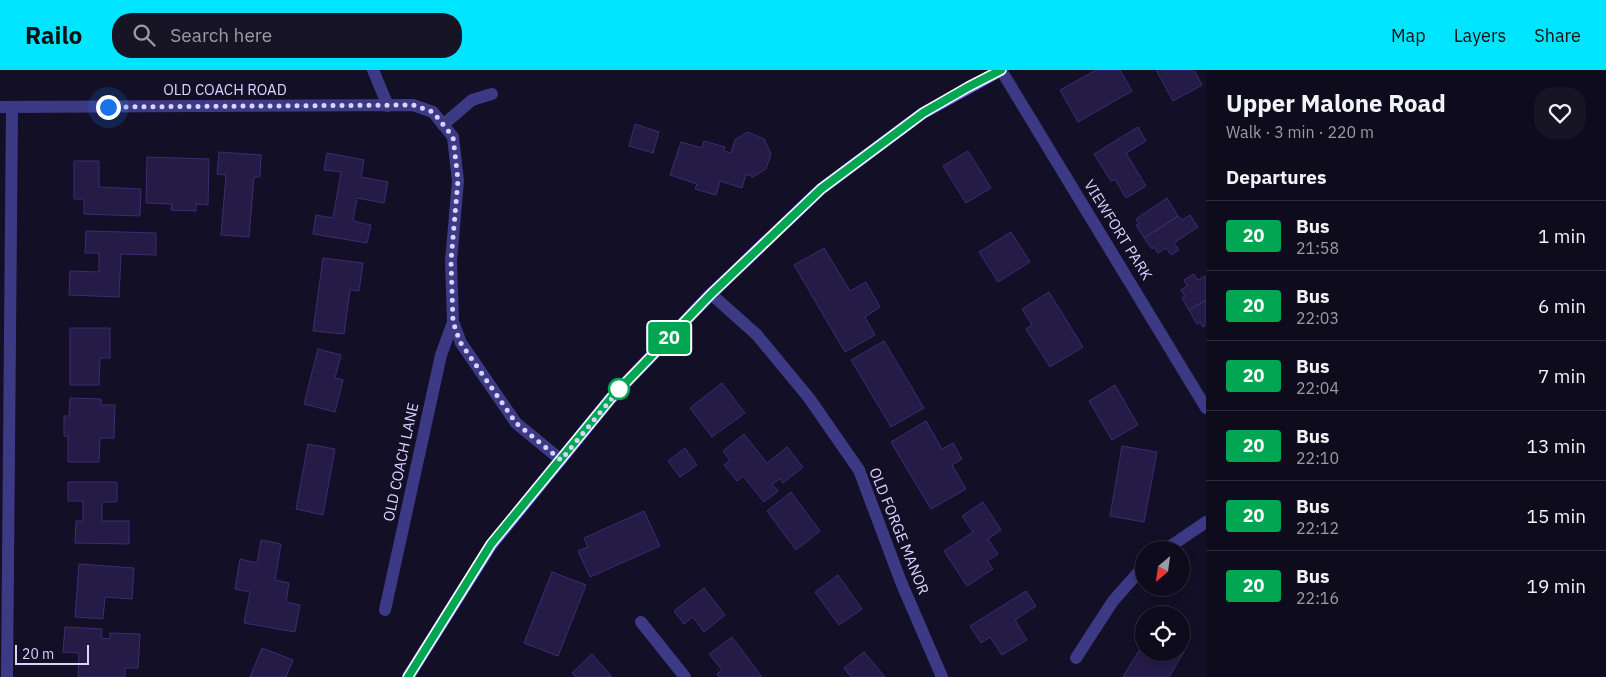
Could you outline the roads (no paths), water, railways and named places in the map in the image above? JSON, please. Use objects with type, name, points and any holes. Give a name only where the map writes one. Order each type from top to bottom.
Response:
[{"type":"main road","points":[[408,677],[491,544],[611,398],[711,294],[821,189],[923,113],[1001,70]]},
{"type":"street","points":[[373,70],[388,106]]},
{"type":"street","name":"VIEWFORT PARK","points":[[1001,70],[1206,408]]},
{"type":"street","points":[[443,125],[472,100],[492,94]]},
{"type":"street","name":"OLD COACH ROAD","points":[[6,107],[413,105],[433,112],[443,125]]},
{"type":"street","points":[[6,107],[4,456],[7,677]]},
{"type":"street","name":"OLD COACH LANE","points":[[443,125],[453,137],[458,180],[451,261],[453,322],[460,342],[516,423],[561,460]]},
{"type":"street","name":"OLD FORGE MANOR","points":[[711,294],[757,335],[809,398],[859,470],[901,582],[942,677]]},
{"type":"street","name":"OLD COACH LANE","points":[[385,610],[441,355],[453,322]]},
{"type":"street","points":[[1178,541],[1206,522]]},
{"type":"street","points":[[1076,658],[1113,601],[1135,576]]},
{"type":"street","points":[[641,622],[685,677]]}]
